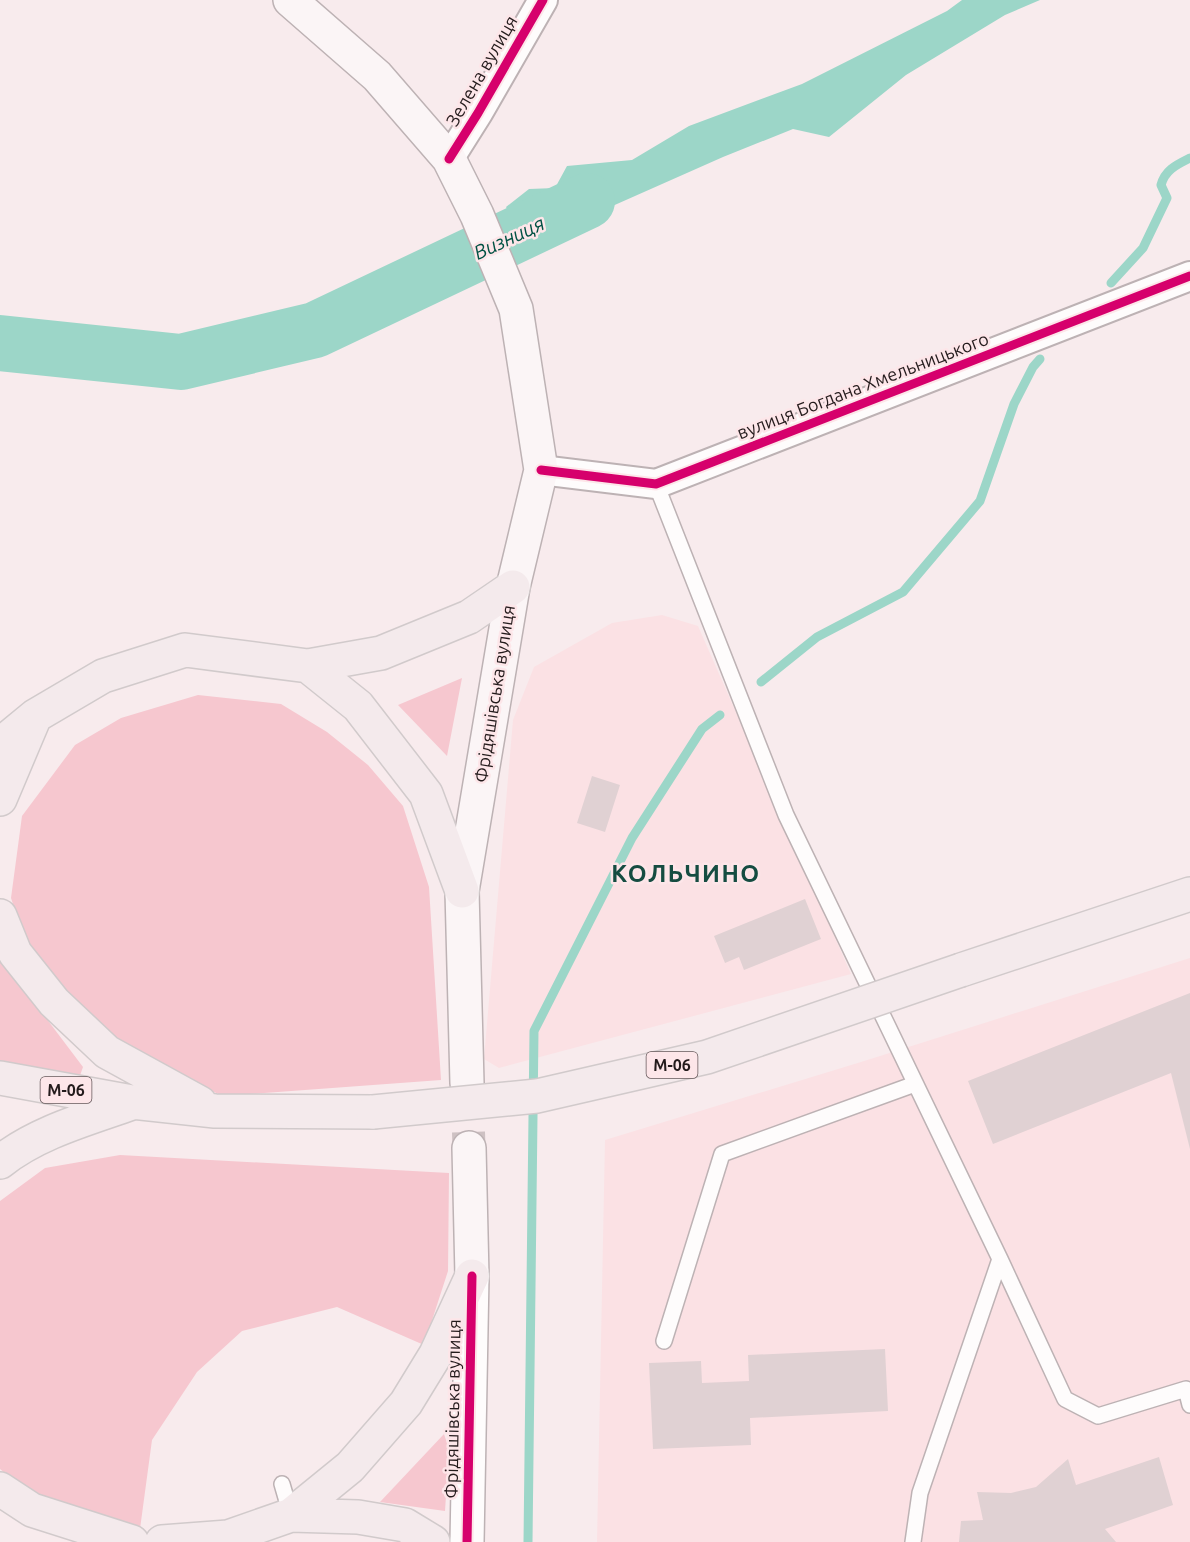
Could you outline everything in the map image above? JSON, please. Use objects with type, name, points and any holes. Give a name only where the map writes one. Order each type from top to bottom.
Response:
[{"type":"highway","points":[[0,745],[35,716],[103,676],[185,650],[308,666],[381,653],[469,617],[513,587]]},
{"type":"highway","points":[[308,666],[358,706],[426,794],[462,891]]},
{"type":"highway","points":[[0,799],[35,716]]},
{"type":"highway","name":"М-06","points":[[0,1078],[132,1102],[215,1111],[373,1112],[537,1096],[707,1057],[1190,894]]},
{"type":"highway","points":[[0,916],[15,953],[54,1002],[107,1052],[215,1111]]},
{"type":"highway","points":[[0,1162],[44,1135],[132,1102]]},
{"type":"highway","points":[[162,1542],[228,1537],[291,1515],[350,1467],[406,1403],[436,1354],[472,1276]]},
{"type":"highway","points":[[0,1489],[32,1510],[132,1542]]},
{"type":"highway","points":[[291,1515],[358,1517],[405,1525],[433,1542]]},
{"type":"main road","name":"Фрідяшівська вулиця","points":[[290,0],[377,76],[449,159],[477,215],[516,309],[541,470],[513,587],[462,891],[467,1083]]},
{"type":"main road","name":"Фрідяшівська вулиця","points":[[469,1148],[472,1276]]},
{"type":"street","name":"Зелена вулиця","points":[[449,159],[543,0]]},
{"type":"street","name":"вулиця Богдана Хмельницького","points":[[541,470],[656,484],[1190,276]]},
{"type":"street","name":"Фрідяшівська вулиця","points":[[467,1542],[472,1276]]},
{"type":"lane","points":[[656,484],[786,815],[1065,1399],[1098,1416],[1186,1389],[1190,1405]]},
{"type":"lane","points":[[664,1341],[722,1154],[915,1084]]},
{"type":"lane","points":[[913,1542],[920,1493],[1000,1259]]},
{"type":"lane","points":[[282,1484],[291,1515]]},
{"type":"shaded area","points":[[962,0],[1040,0],[1005,15],[906,75],[829,137],[793,129],[723,157],[526,246],[506,207],[529,189],[555,188],[567,166],[632,160],[689,126],[802,84],[947,11]]},
{"type":"shaded area","points":[[662,615],[698,626],[851,974],[499,1068],[484,1059],[513,720],[534,667],[612,623]]},
{"type":"shaded area","points":[[462,678],[447,756],[398,705]]},
{"type":"shaded area","points":[[198,695],[281,704],[327,732],[368,765],[403,806],[429,887],[441,1080],[222,1096],[120,1044],[62,994],[27,946],[11,898],[22,816],[75,745],[121,718]]},
{"type":"shaded area","points":[[0,957],[83,1067],[77,1084],[0,1064]]},
{"type":"shaded area","points":[[1190,958],[1190,1542],[597,1542],[605,1140]]},
{"type":"shaded area","points":[[120,1155],[449,1173],[448,1271],[424,1345],[337,1307],[242,1331],[197,1372],[152,1440],[140,1529],[36,1499],[0,1469],[0,1201],[45,1168]]},
{"type":"shaded area","points":[[444,1434],[449,1449],[445,1511],[380,1502]]},
{"type":"building","points":[[592,776],[620,785],[605,832],[577,823]]},
{"type":"building","points":[[805,899],[821,939],[744,970],[739,957],[725,963],[714,936]]},
{"type":"building","points":[[1190,993],[1190,1149],[1171,1073],[993,1144],[968,1081]]},
{"type":"building","points":[[885,1349],[888,1411],[750,1418],[751,1445],[653,1449],[649,1363],[701,1361],[702,1383],[749,1381],[748,1355]]},
{"type":"building","points":[[1159,1457],[1173,1505],[1105,1529],[1116,1542],[959,1542],[961,1521],[983,1520],[977,1492],[1011,1493],[1036,1487],[1068,1459],[1076,1485]]},
{"type":"waterway","points":[[1111,283],[1143,248],[1167,198],[1161,185],[1165,175],[1190,158]]},
{"type":"waterway","name":"Визниця","points":[[0,343],[181,362],[315,330],[587,201]]},
{"type":"waterway","points":[[761,682],[817,637],[903,592],[980,501],[1014,404],[1033,367],[1040,359]]},
{"type":"waterway","points":[[528,1542],[534,1031],[632,838],[702,729],[720,715]]},
{"type":"tunnel","points":[[467,1083],[469,1148]]},
{"type":"cycle path","points":[[449,159],[543,0]]},
{"type":"cycle path","points":[[541,470],[656,484],[1190,276]]},
{"type":"cycle path","points":[[467,1542],[472,1276]]},
{"type":"district","name":"КОЛЬЧИНО","points":[[686,874]]}]
